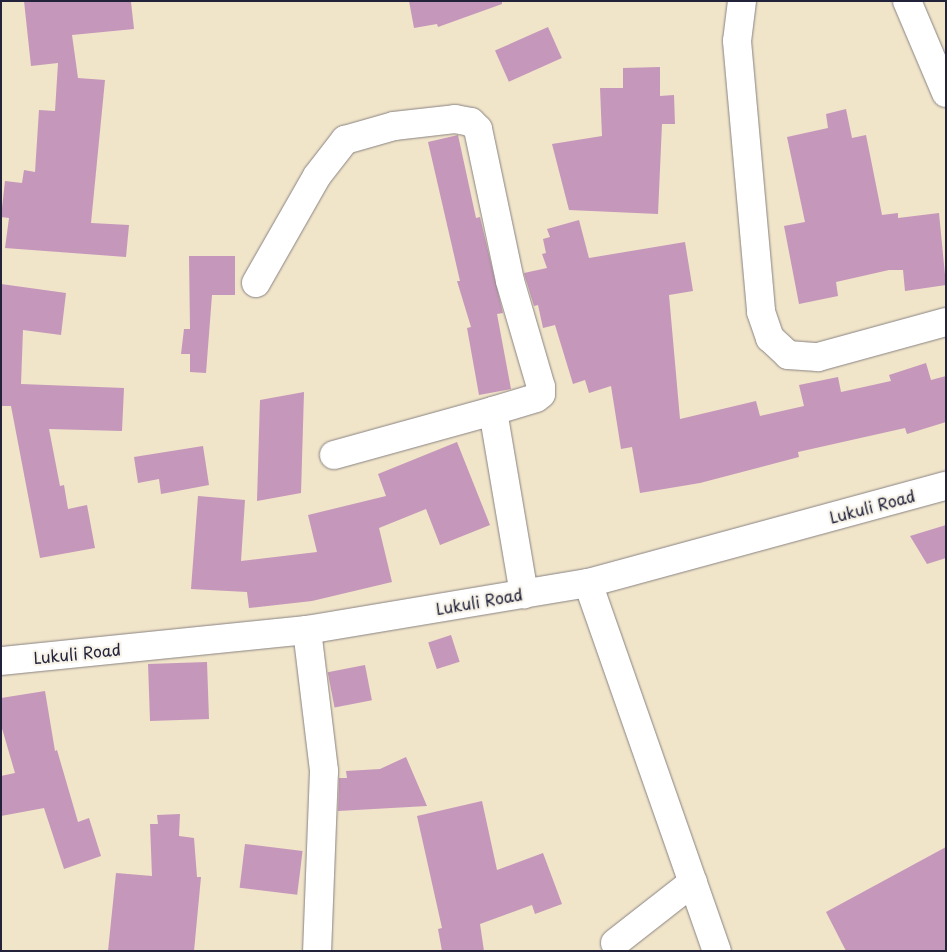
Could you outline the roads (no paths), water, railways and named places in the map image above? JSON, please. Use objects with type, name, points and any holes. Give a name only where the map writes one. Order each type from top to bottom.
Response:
[{"type":"street","points":[[742,1],[737,41],[761,312],[770,338],[788,355],[818,357],[946,322]]},
{"type":"street","points":[[906,1],[946,93]]},
{"type":"street","points":[[256,282],[317,176],[345,140],[394,126],[455,119],[471,122],[478,129],[510,281],[541,387],[541,394],[536,398],[493,411],[334,454]]},
{"type":"street","points":[[493,411],[524,594]]},
{"type":"street","name":"Lukuli Road","points":[[1,661],[307,630],[588,583],[946,486]]},
{"type":"street","points":[[588,583],[717,951]]},
{"type":"street","points":[[307,630],[324,771],[317,951]]},
{"type":"street","points":[[615,943],[693,882]]}]
